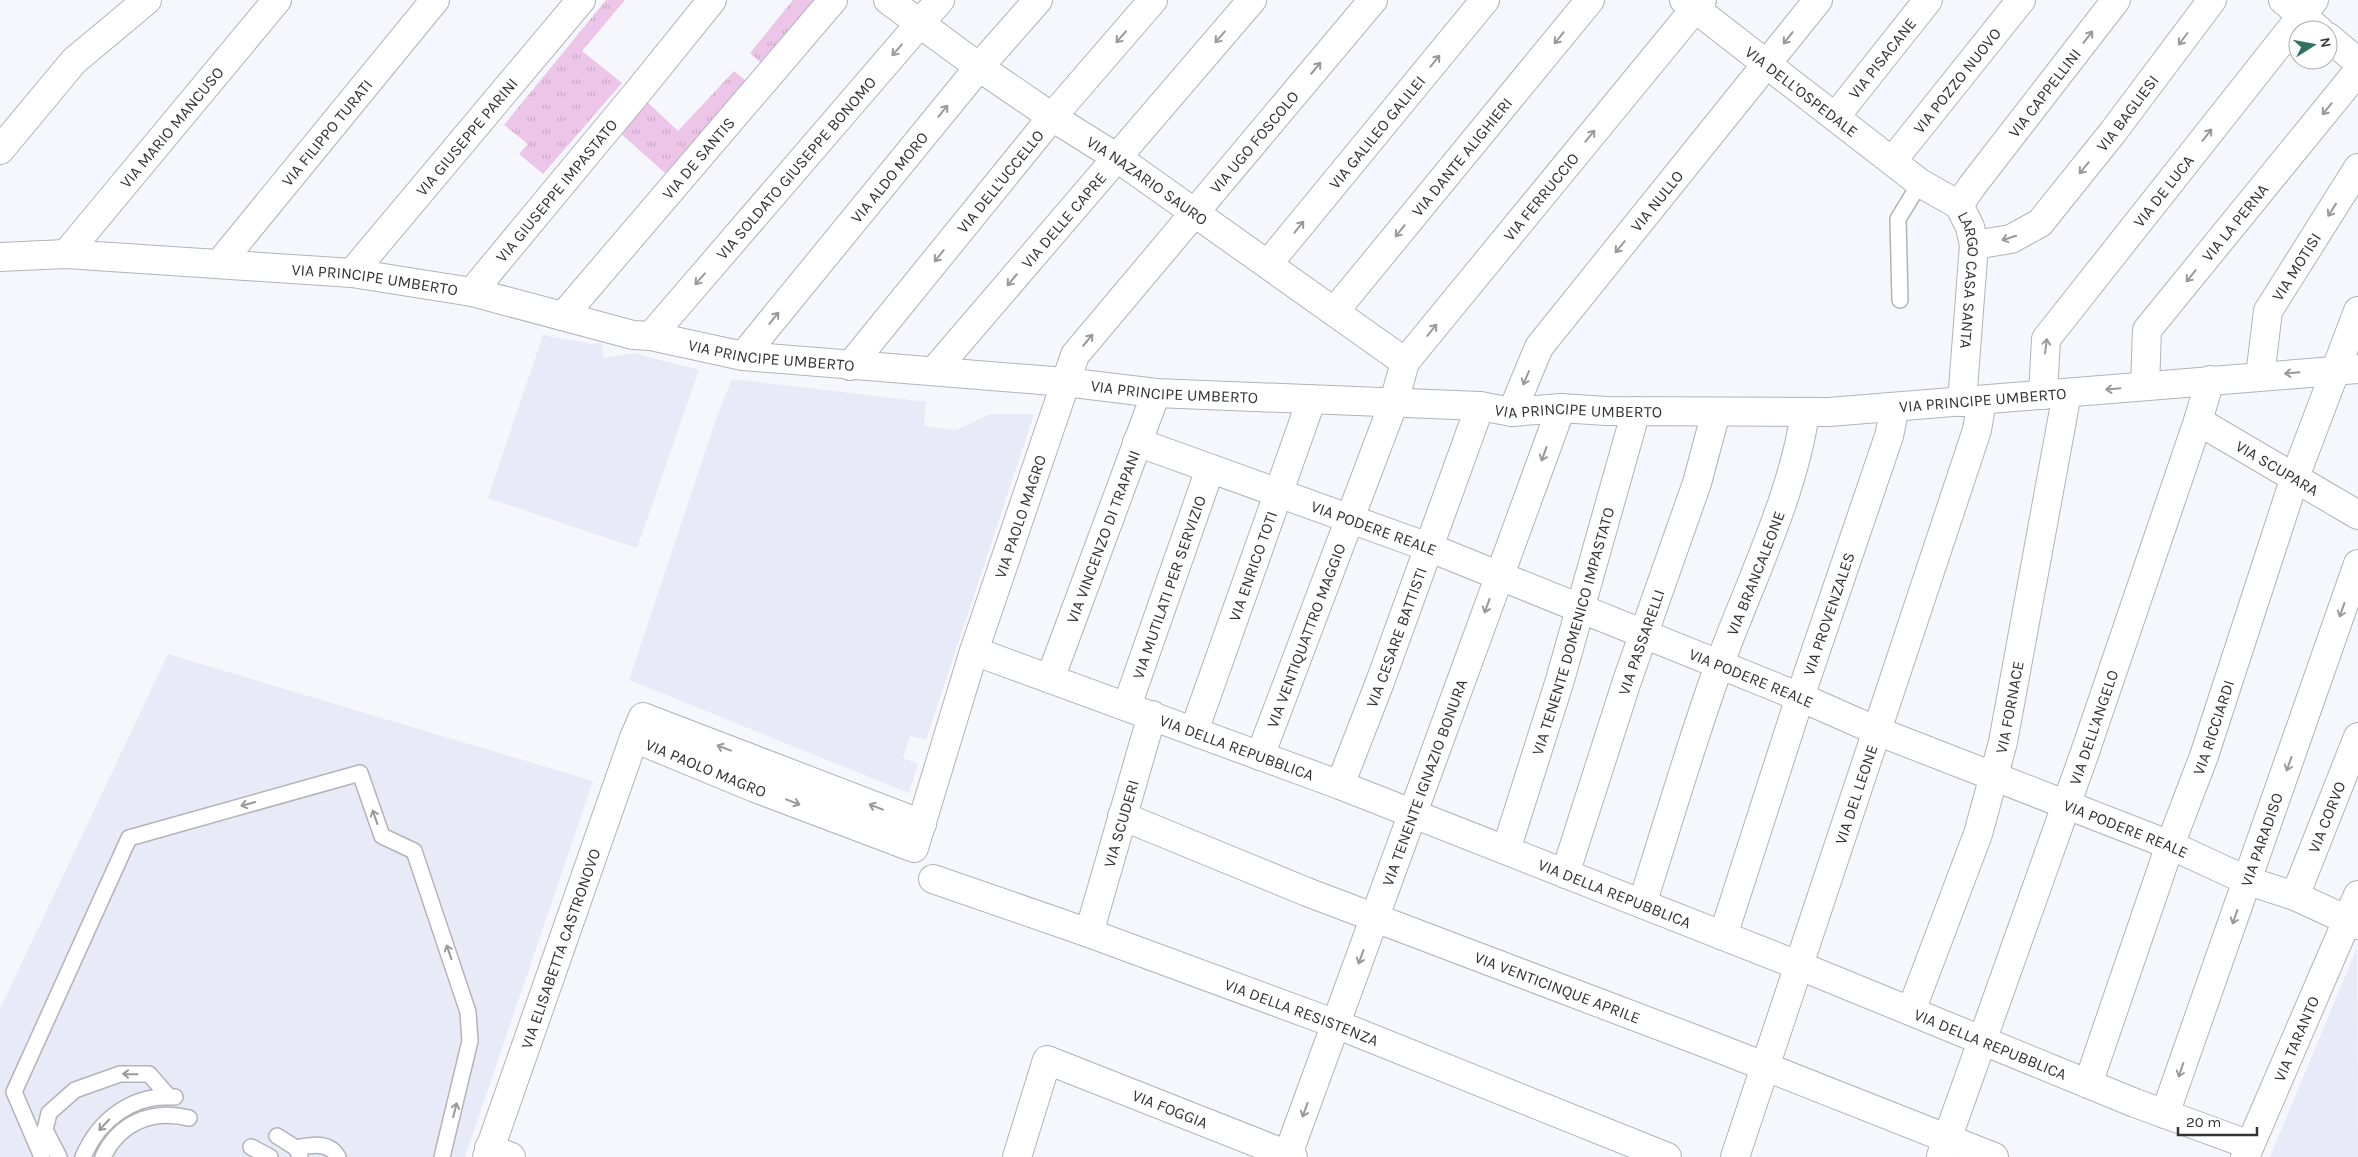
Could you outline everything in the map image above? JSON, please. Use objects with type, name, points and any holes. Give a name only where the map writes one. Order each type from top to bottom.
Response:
[{"type":"street","points":[[0,150],[74,61],[147,0]]},
{"type":"street","name":"VIA MARIO MANCUSO","points":[[66,254],[277,0]]},
{"type":"street","name":"VIA FILIPPO TURATI","points":[[219,264],[434,0]]},
{"type":"street","name":"VIA GIUSEPPE PARINI","points":[[352,273],[581,0]]},
{"type":"street","name":"VIA GIUSEPPE IMPASTATO","points":[[472,292],[642,88],[712,0]]},
{"type":"street","name":"VIA DE SANTIS","points":[[563,316],[833,0]]},
{"type":"street","name":"VIA NAZARIO SAURO","points":[[888,0],[979,67],[1194,212],[1405,362]]},
{"type":"street","name":"VIA SOLDATO GIUSEPPE BONOMO","points":[[651,336],[940,0]]},
{"type":"street","name":"VIA ALDO MORO","points":[[743,356],[979,67],[1038,0]]},
{"type":"street","name":"VIA DELL'UCCELLO","points":[[850,366],[1052,117],[1153,0]]},
{"type":"street","name":"VIA DELLE CAPRE","points":[[934,371],[1252,0]]},
{"type":"street","name":"VIA UGO FOSCOLO","points":[[1065,382],[1075,355],[1373,0]]},
{"type":"street","name":"VIA GALILEO GALILEI","points":[[1268,264],[1485,0]]},
{"type":"street","name":"VIA DANTE ALIGHIERI","points":[[1334,312],[1590,0]]},
{"type":"street","name":"VIA NULLO","points":[[1512,412],[1539,347],[1818,0]]},
{"type":"street","name":"VIA PISACANE","points":[[1836,116],[1928,0]]},
{"type":"street","name":"VIA POZZO NUOVO","points":[[1893,160],[2021,0]]},
{"type":"street","name":"VIA CAPPELLINI","points":[[1966,196],[2116,0]]},
{"type":"street","name":"VIA BAGLIESI","points":[[1974,245],[2010,239],[2040,223],[2114,132],[2212,0]]},
{"type":"street","name":"VIA DELL'OSPEDALE","points":[[1694,3],[1768,64],[1920,182]]},
{"type":"street","name":"VIA FERRUCCIO","points":[[1394,402],[1405,362],[1694,3]]},
{"type":"street","name":"VIA DE LUCA","points":[[2055,394],[2046,339],[2305,11]]},
{"type":"street","points":[[2338,45],[2358,62]]},
{"type":"street","name":"VIA LA PERNA","points":[[2145,386],[2148,330],[2358,71]]},
{"type":"street","name":"VIA MOTISI","points":[[2260,376],[2268,311],[2358,168]]},
{"type":"street","name":"LARGO CASA SANTA","points":[[1920,182],[1966,196],[1974,245],[1972,401],[1977,430]]},
{"type":"street","name":"VIA PRINCIPE UMBERTO","points":[[0,257],[66,254],[352,273],[472,292],[633,336],[651,336],[743,356],[1065,382],[1156,393],[1311,401],[1480,406],[1512,412],[1561,408],[1636,411],[1829,412],[2346,369]]},
{"type":"street","name":"VIA RICCIARDI","points":[[2088,1084],[2170,846],[2204,756],[2295,477],[2346,369],[2358,311]]},
{"type":"street","name":"VIA DELL'ANGELO","points":[[1944,1148],[2066,806],[2198,421],[2210,380]]},
{"type":"street","name":"VIA PAOLO MAGRO","points":[[634,738],[644,717],[918,836],[974,651],[1065,382]]},
{"type":"street","name":"VIA VINCENZO DI TRAPANI","points":[[1050,679],[1156,393]]},
{"type":"street","name":"VIA FORNACE","points":[[1911,1011],[1978,834],[2003,742],[2055,394]]},
{"type":"street","name":"VIA ENRICO TOTI","points":[[1194,731],[1311,401]]},
{"type":"street","name":"VIA VENTIQUATTRO MAGGIO","points":[[1260,756],[1348,518],[1394,402]]},
{"type":"street","name":"VIA CESARE BATTISTI","points":[[1340,785],[1380,682],[1480,406]]},
{"type":"street","name":"VIA PROVENZALES","points":[[1723,936],[1800,697],[1889,436],[1896,407]]},
{"type":"street","name":"VIA TENENTE IGNAZIO BONURA","points":[[1289,1156],[1411,813],[1561,408]]},
{"type":"street","name":"VIA TENENTE DOMENICO IMPASTATO","points":[[1506,850],[1560,680],[1636,411]]},
{"type":"street","name":"VIA PASSARELLI","points":[[1565,874],[1644,634],[1697,483],[1716,412]]},
{"type":"street","name":"VIA BRANCALEONE","points":[[1642,904],[1720,665],[1791,471],[1800,443],[1805,412]]},
{"type":"street","name":"VIA SCUPARA","points":[[2198,421],[2358,515]]},
{"type":"street","name":"VIA DEL LEONE","points":[[1735,1157],[1977,430]]},
{"type":"street","name":"VIA PODERE REALE","points":[[1137,442],[1428,547],[1800,697],[1877,731],[2170,846],[2248,881],[2295,896],[2352,923]]},
{"type":"street","name":"VIA MUTILATI PER SERVIZIO","points":[[1127,706],[1210,468]]},
{"type":"street","name":"VIA PARADISO","points":[[2165,1114],[2358,564]]},
{"type":"street","name":"VIA DELLA REPUBBLICA","points":[[974,651],[1340,785],[1506,850],[1800,966],[2165,1114],[2248,1151]]},
{"type":"street","name":"VIA SCUDERI","points":[[1089,933],[1152,715]]},
{"type":"street","name":"VIA CORVO","points":[[2295,896],[2358,737]]},
{"type":"street","name":"VIA ELISABETTA CASTRONOVO","points":[[496,1154],[634,738]]},
{"type":"street","name":"VIA VENTICINQUE APRILE","points":[[1122,816],[1375,918],[1766,1067],[1944,1148],[1994,1157]]},
{"type":"street","name":"VIA DELLA RESISTENZA","points":[[933,879],[1089,933],[1336,1024],[1666,1157]]},
{"type":"street","name":"VIA TARANTO","points":[[2248,1151],[2352,923],[2358,895]]},
{"type":"street","name":"VIA FOGGIA","points":[[1017,1157],[1047,1060],[1289,1156]]},
{"type":"lane","points":[[1900,300],[1898,219],[1920,182]]},
{"type":"lane","points":[[42,1157],[14,1092],[129,838],[360,773],[382,836],[414,851],[468,1012],[470,1042],[464,1075],[442,1157]]},
{"type":"lane","points":[[59,1157],[45,1130],[49,1113],[75,1090],[120,1074],[148,1074],[174,1097],[142,1100],[117,1112],[92,1138],[84,1157]]},
{"type":"lane","points":[[103,1157],[116,1136],[127,1126],[140,1120],[169,1114],[189,1118]]},
{"type":"lane","points":[[277,1136],[298,1152],[319,1144],[335,1152],[338,1157]]},
{"type":"lane","points":[[250,1147],[270,1157]]},
{"type":"shaded area","points":[[543,335],[592,344],[601,342],[604,358],[634,353],[699,370],[637,548],[488,498]]},
{"type":"shaded area","points":[[732,379],[926,402],[924,426],[956,430],[990,414],[1034,414],[926,740],[910,736],[903,758],[918,764],[909,793],[629,680],[716,419]]},
{"type":"shaded area","points":[[168,654],[593,781],[465,1157],[0,1157],[0,1009]]},
{"type":"shaded area","points":[[2357,948],[2358,1157],[2270,1157]]},
{"type":"green space","points":[[606,0],[625,0],[582,51],[622,83],[543,174],[519,154],[528,144],[504,125]]},
{"type":"green space","points":[[793,0],[814,0],[761,63],[750,53]]},
{"type":"green space","points":[[734,71],[746,81],[688,150],[665,173],[619,132],[644,99],[678,131]]}]
